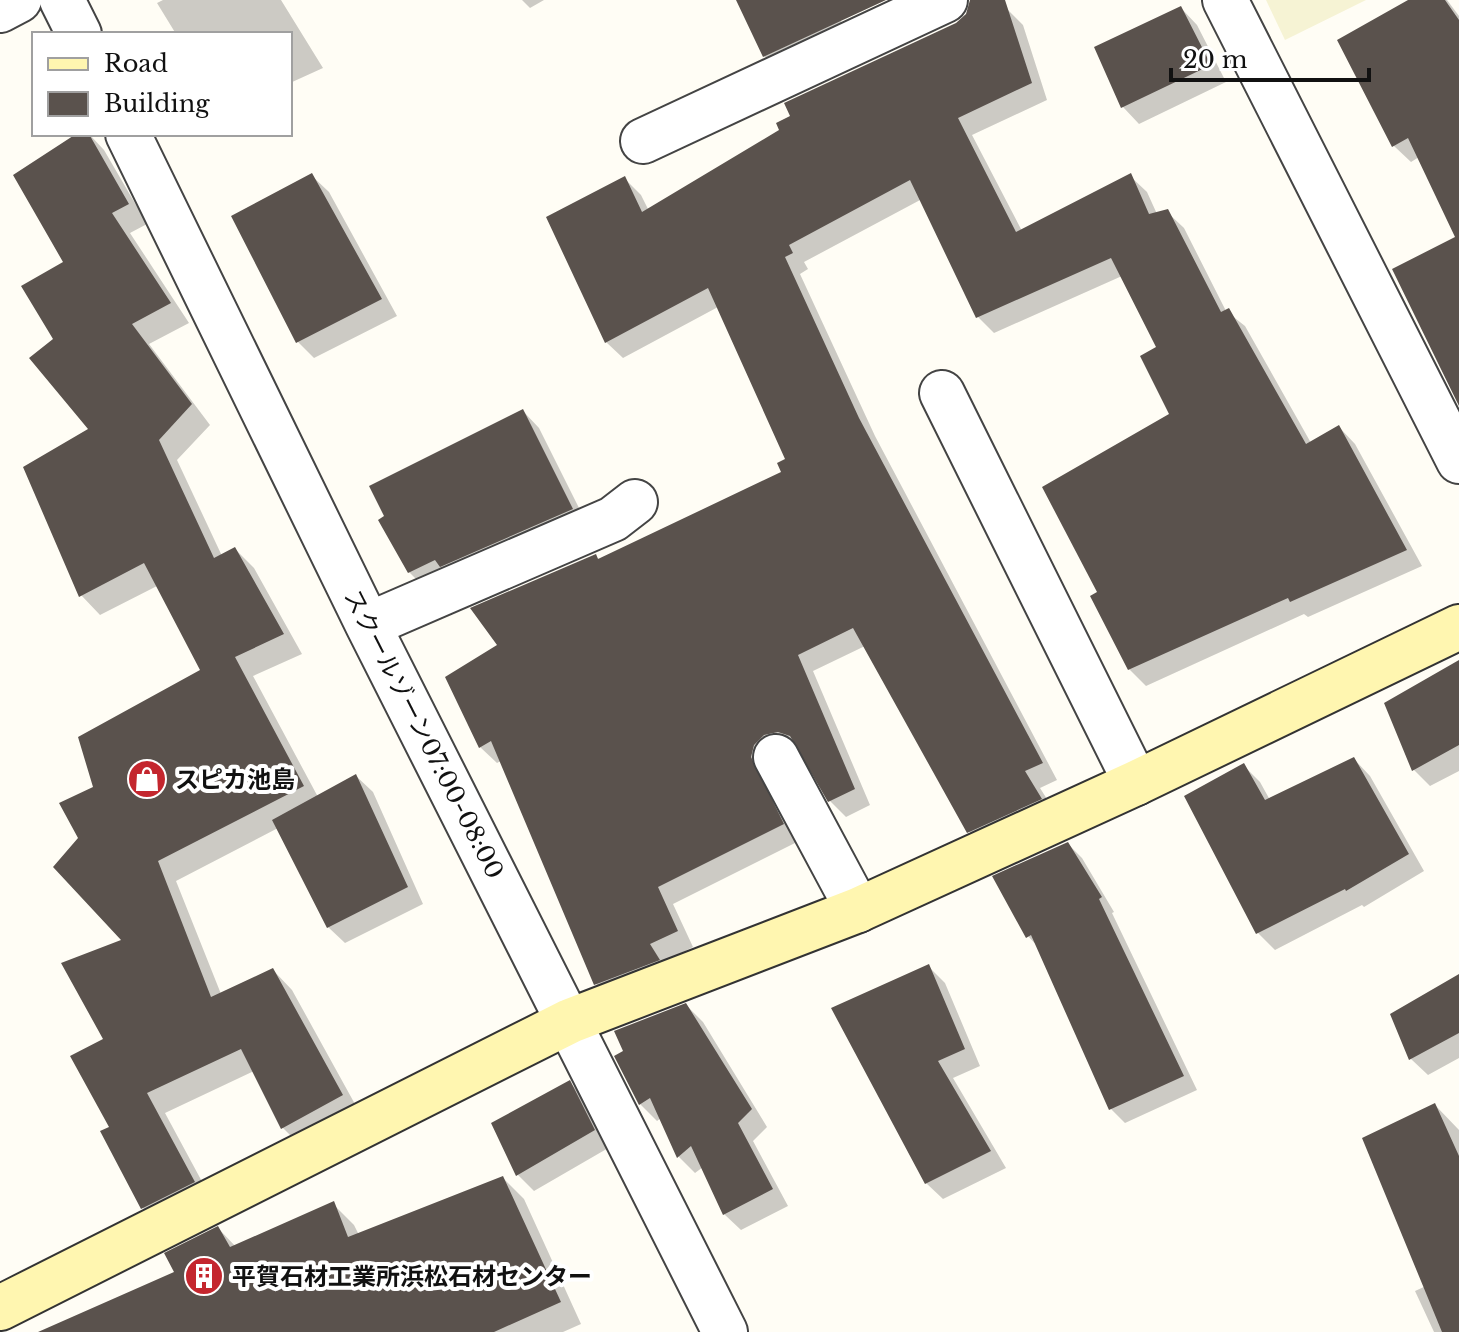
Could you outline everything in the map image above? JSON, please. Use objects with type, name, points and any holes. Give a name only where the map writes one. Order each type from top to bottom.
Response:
[{"type":"street","points":[[0,10],[19,0]]},
{"type":"street","points":[[62,0],[78,32]]},
{"type":"street","points":[[643,141],[945,0]]},
{"type":"street","points":[[1225,0],[1459,461]]},
{"type":"street","name":"スクールゾーン07:00-08:00","points":[[129,136],[368,625],[725,1332]]},
{"type":"street","points":[[942,393],[1136,783]]},
{"type":"street","points":[[368,625],[613,519],[635,502]]},
{"type":"street","points":[[0,1308],[570,1021],[858,910],[1136,783],[1459,627]]},
{"type":"street","points":[[776,757],[858,910]]},
{"type":"shaded area","points":[[1266,0],[1366,0],[1285,40]]},
{"type":"building","points":[[736,0],[886,0],[763,57]]},
{"type":"building","points":[[970,0],[1005,0],[1032,83],[958,118],[1016,232],[1131,173],[1149,214],[1168,209],[1221,312],[1229,308],[1306,444],[1339,425],[1407,550],[1290,602],[1288,598],[1128,670],[1090,596],[1097,592],[1042,487],[1169,414],[1140,356],[1156,347],[1111,258],[976,318],[910,180],[789,245],[793,253],[785,257],[859,418],[1043,763],[1025,771],[1042,799],[967,833],[853,628],[798,655],[855,789],[828,802],[790,736],[778,732],[764,735],[754,745],[751,757],[784,824],[658,887],[678,931],[650,944],[660,960],[594,985],[491,741],[479,748],[445,677],[497,645],[470,608],[596,554],[598,559],[781,472],[777,463],[785,459],[708,288],[605,343],[546,217],[625,176],[642,212],[779,130],[776,123],[790,116],[784,103],[956,23],[966,14]]},
{"type":"building","points":[[1408,0],[1445,0],[1459,20],[1459,406],[1392,269],[1455,237],[1408,138],[1392,147],[1337,40]]},
{"type":"building","points":[[1181,6],[1211,65],[1121,108],[1094,47]]},
{"type":"building","points":[[73,136],[90,136],[129,204],[112,213],[171,303],[132,324],[192,404],[159,440],[214,558],[235,547],[284,634],[235,657],[304,786],[158,861],[211,997],[273,968],[343,1095],[281,1129],[241,1049],[147,1093],[195,1182],[141,1209],[100,1131],[109,1127],[70,1056],[103,1039],[61,963],[121,940],[53,867],[78,838],[59,803],[93,787],[78,737],[200,670],[144,563],[79,597],[23,467],[88,429],[29,358],[53,339],[21,286],[63,262],[13,175]]},
{"type":"building","points":[[312,173],[382,299],[296,343],[231,216]]},
{"type":"building","points":[[523,409],[573,509],[440,567],[435,560],[408,573],[378,520],[384,516],[369,486]]},
{"type":"building","points":[[1459,660],[1459,745],[1412,771],[1384,703]]},
{"type":"building","points":[[1354,757],[1409,854],[1346,891],[1256,934],[1184,796],[1244,763],[1265,800]]},
{"type":"building","points":[[356,774],[408,887],[327,928],[272,820]]},
{"type":"building","points":[[1068,842],[1102,897],[1099,899],[1184,1076],[1109,1110],[1031,935],[1026,938],[992,876]]},
{"type":"building","points":[[929,964],[965,1049],[938,1061],[991,1151],[925,1184],[831,1008]]},
{"type":"building","points":[[1459,974],[1459,1033],[1409,1060],[1390,1014]]},
{"type":"building","points":[[686,1003],[752,1109],[738,1123],[773,1189],[723,1215],[691,1146],[677,1158],[650,1098],[639,1105],[614,1056],[623,1051],[614,1031]]},
{"type":"building","points":[[570,1080],[595,1130],[516,1176],[491,1123]]},
{"type":"building","points":[[1435,1103],[1459,1156],[1459,1332],[1442,1332],[1362,1138]]},
{"type":"building","points":[[503,1176],[561,1302],[494,1332],[38,1332],[174,1272],[164,1253],[218,1226],[230,1247],[334,1201],[348,1237]]},
{"type":"place","name":"スピカ池島","points":[[147,779]]},
{"type":"place","name":"平賀石材工業所浜松石材センター","points":[[204,1276]]}]
